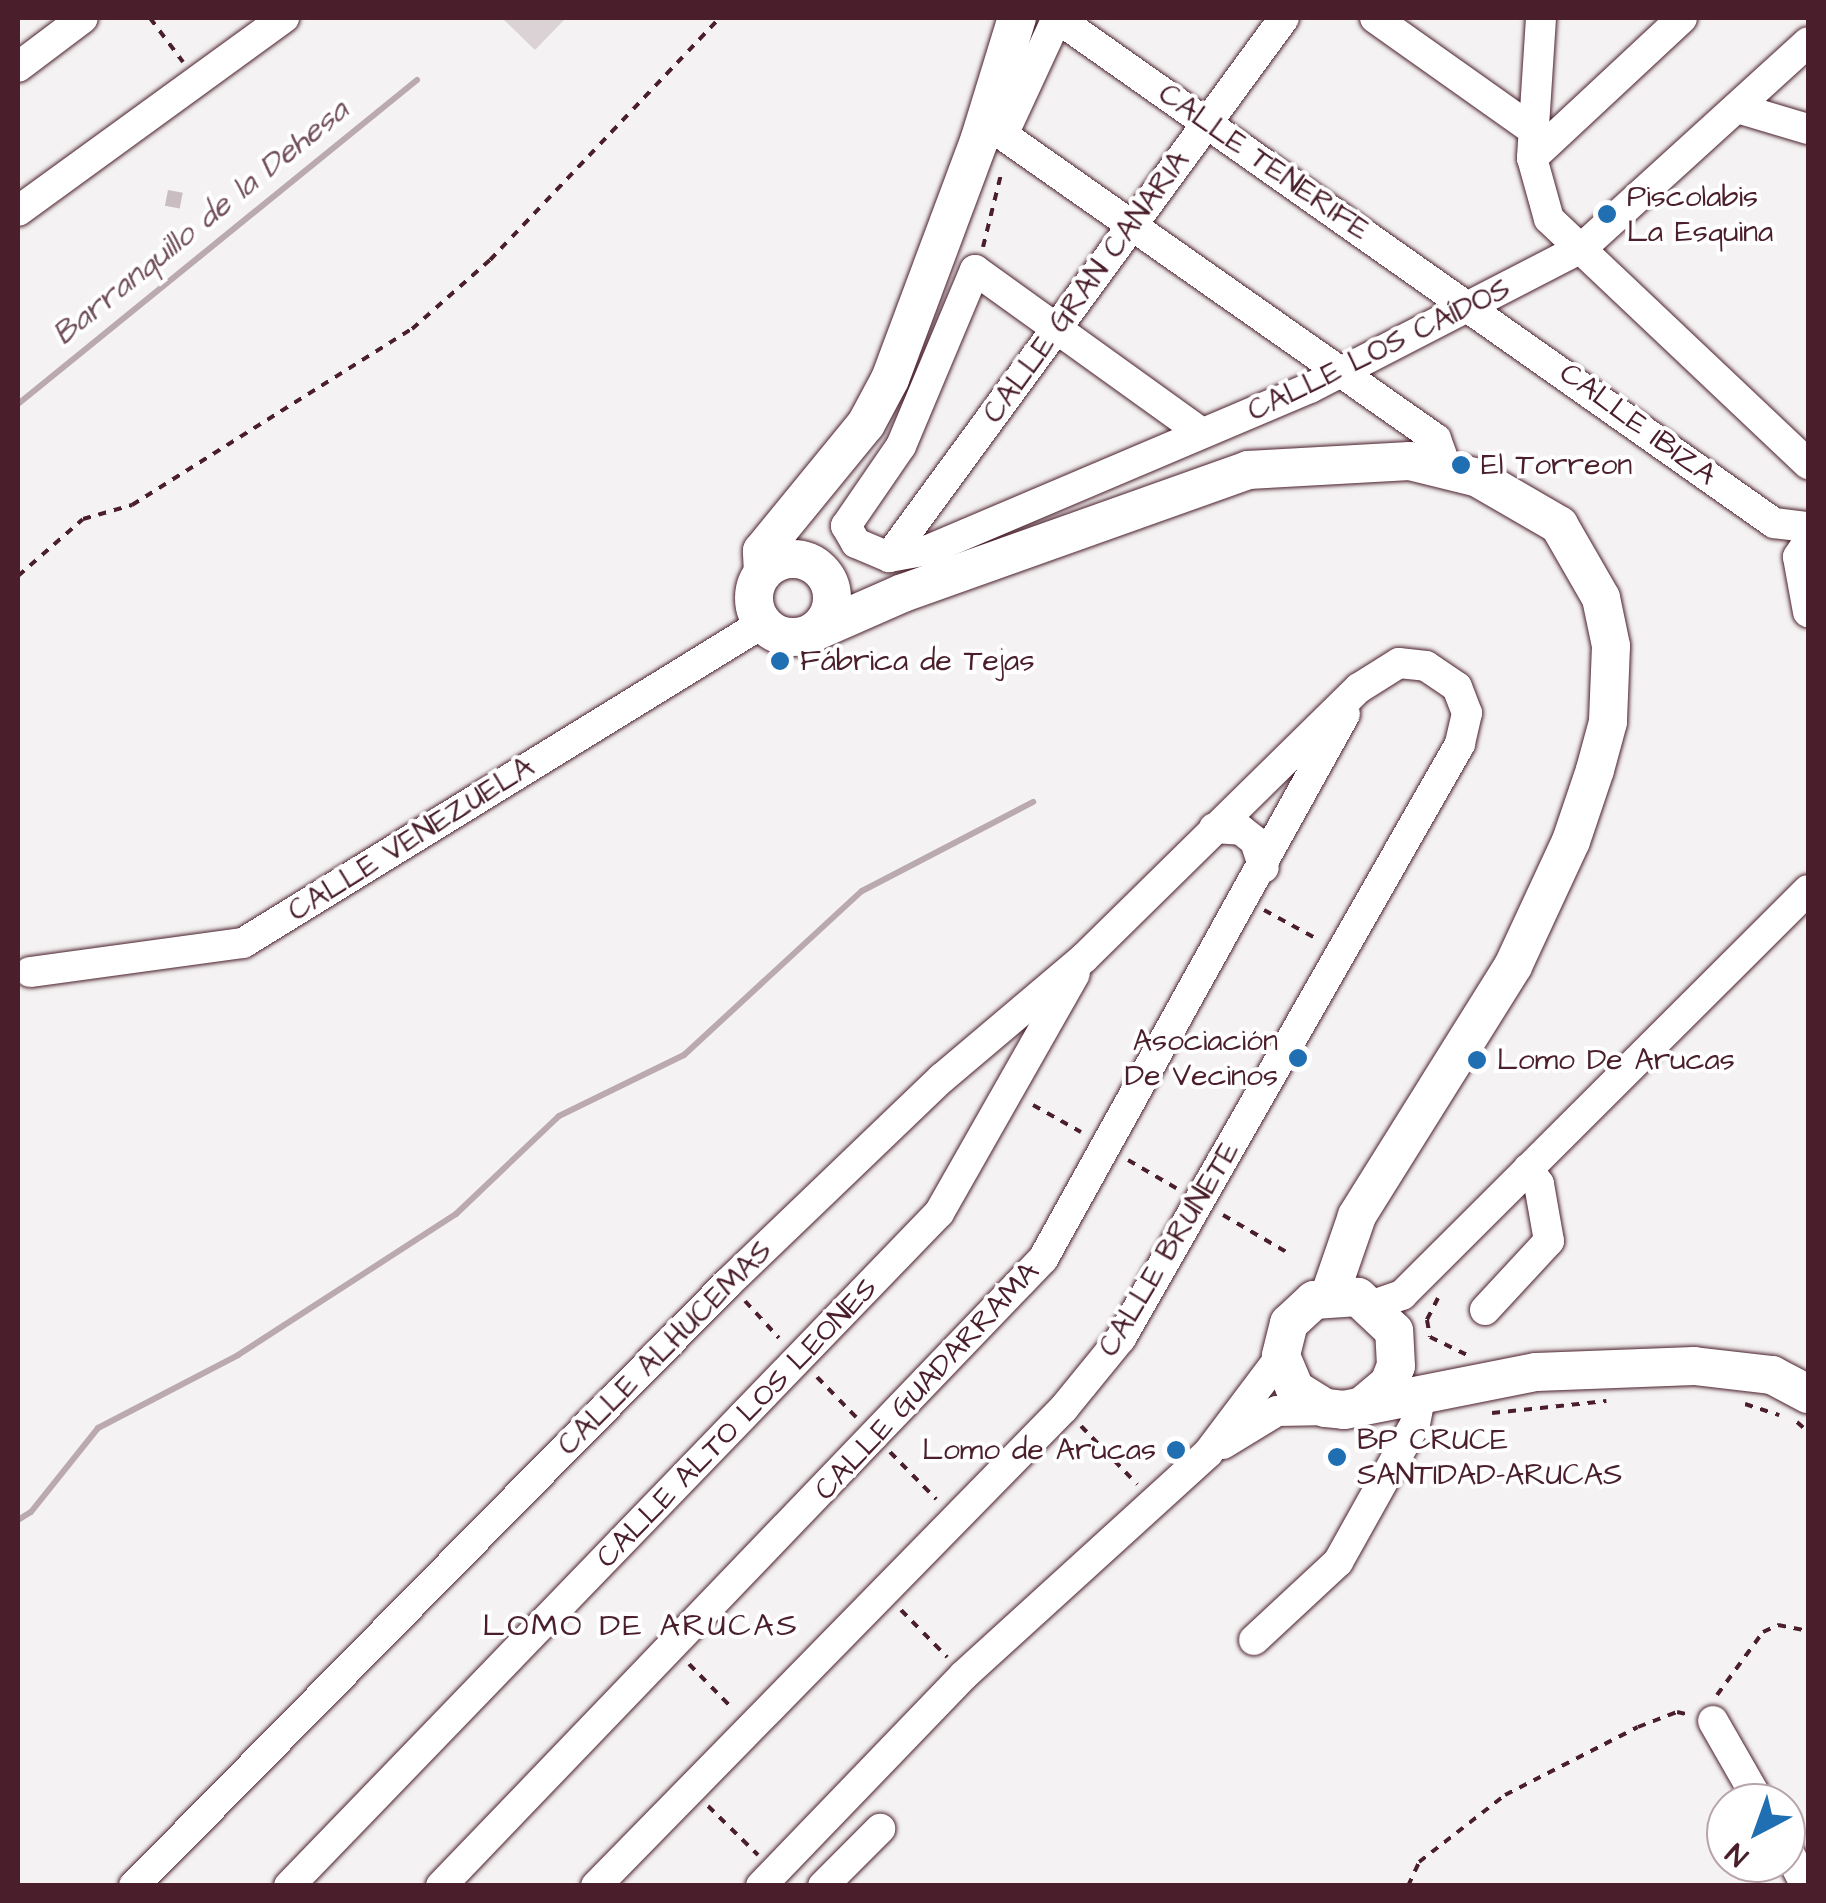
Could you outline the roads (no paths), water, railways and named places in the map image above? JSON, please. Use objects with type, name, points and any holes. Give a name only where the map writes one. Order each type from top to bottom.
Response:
[{"type":"main road","points":[[814,632],[833,597],[818,568],[808,518],[822,481],[890,379],[980,138],[1016,18]]},
{"type":"main road","points":[[822,481],[796,502],[762,551],[762,573],[754,598],[763,623],[787,637],[814,632],[902,593],[1248,470],[1358,459],[1448,470],[1536,508],[1578,552],[1601,598],[1611,646],[1608,722],[1571,841],[1514,966],[1345,1244],[1376,1312],[1423,1372],[1470,1384]]},
{"type":"main road","points":[[762,573],[786,559],[874,592],[902,593]]},
{"type":"main road","points":[[1376,1312],[1289,1323],[1282,1356],[1302,1397],[1353,1408],[1536,1372],[1694,1366],[1772,1374],[1808,1394]]},
{"type":"main road","points":[[1353,1408],[1389,1383],[1376,1312]]},
{"type":"street","points":[[18,67],[84,18]]},
{"type":"street","points":[[18,211],[284,18]]},
{"type":"street","points":[[1057,18],[1003,135],[1338,374],[1436,439],[1448,470]]},
{"type":"street","name":"CALLE TENERIFE","points":[[1057,18],[1470,309]]},
{"type":"street","name":"CALLE GRAN CANARIA","points":[[889,556],[1284,18]]},
{"type":"street","points":[[1376,18],[1532,144]]},
{"type":"street","points":[[1541,18],[1532,144],[1549,219],[1808,464]]},
{"type":"street","points":[[1532,144],[1682,18]]},
{"type":"street","name":"CALLE LOS CAÍDOS","points":[[889,556],[928,550],[1338,374],[1470,309],[1582,247],[1808,42]]},
{"type":"street","points":[[1737,108],[1808,129]]},
{"type":"street","points":[[889,556],[856,543],[846,526],[901,446],[975,270],[1202,433]]},
{"type":"street","name":"CALLE IBIZA","points":[[1470,309],[1774,524],[1808,527]]},
{"type":"street","points":[[1808,542],[1798,557],[1808,612]]},
{"type":"street","name":"CALLE VENEZUELA","points":[[30,972],[243,942],[763,623]]},
{"type":"street","name":"CALLE ALHUCEMAS","points":[[134,1886],[728,1283],[942,1078],[1084,958],[1359,688],[1399,664],[1426,666]]},
{"type":"street","name":"CALLE BRUNETE","points":[[596,1886],[1064,1408],[1120,1338],[1460,744],[1467,713],[1456,687],[1426,666]]},
{"type":"street","name":"CALLE GUADARRAMA","points":[[441,1886],[1043,1259],[1247,900],[1359,688]]},
{"type":"street","points":[[1214,828],[1241,830],[1254,841],[1264,868]]},
{"type":"street","points":[[1376,1312],[1528,1168],[1808,890]]},
{"type":"street","name":"CALLE ALTO LOS LEONES","points":[[290,1886],[939,1214],[1011,1093],[1084,958]]},
{"type":"street","points":[[1485,1310],[1549,1242],[1539,1184],[1528,1168]]},
{"type":"street","points":[[768,1878],[964,1674],[1208,1453],[1282,1356]]},
{"type":"street","points":[[1254,1640],[1338,1562],[1415,1424],[1421,1394]]},
{"type":"street","points":[[1208,1453],[1277,1411],[1353,1408]]},
{"type":"street","points":[[1713,1721],[1749,1783]]},
{"type":"street","points":[[823,1886],[880,1829]]},
{"type":"waterway","name":"Barranquillo de la Dehesa","points":[[18,404],[417,80]]},
{"type":"waterway","points":[[18,1520],[31,1512],[98,1428],[238,1355],[456,1214],[559,1116],[684,1055],[862,891],[1033,802]]},
{"type":"place","name":"Piscolabis La Esquina","points":[[1607,214]]},
{"type":"place","name":"El Torreon","points":[[1461,465]]},
{"type":"place","name":"Fábrica de Tejas","points":[[780,661]]},
{"type":"place","name":"Asociación De Vecinos","points":[[1298,1058]]},
{"type":"place","name":"Lomo De Arucas","points":[[1477,1060]]},
{"type":"place","name":"Lomo de Arucas","points":[[1176,1450]]},
{"type":"place","name":"BP CRUCE SANTIDAD-ARUCAS","points":[[1337,1457]]},
{"type":"district","name":"LOMO DE ARUCAS","points":[[641,1626]]}]
